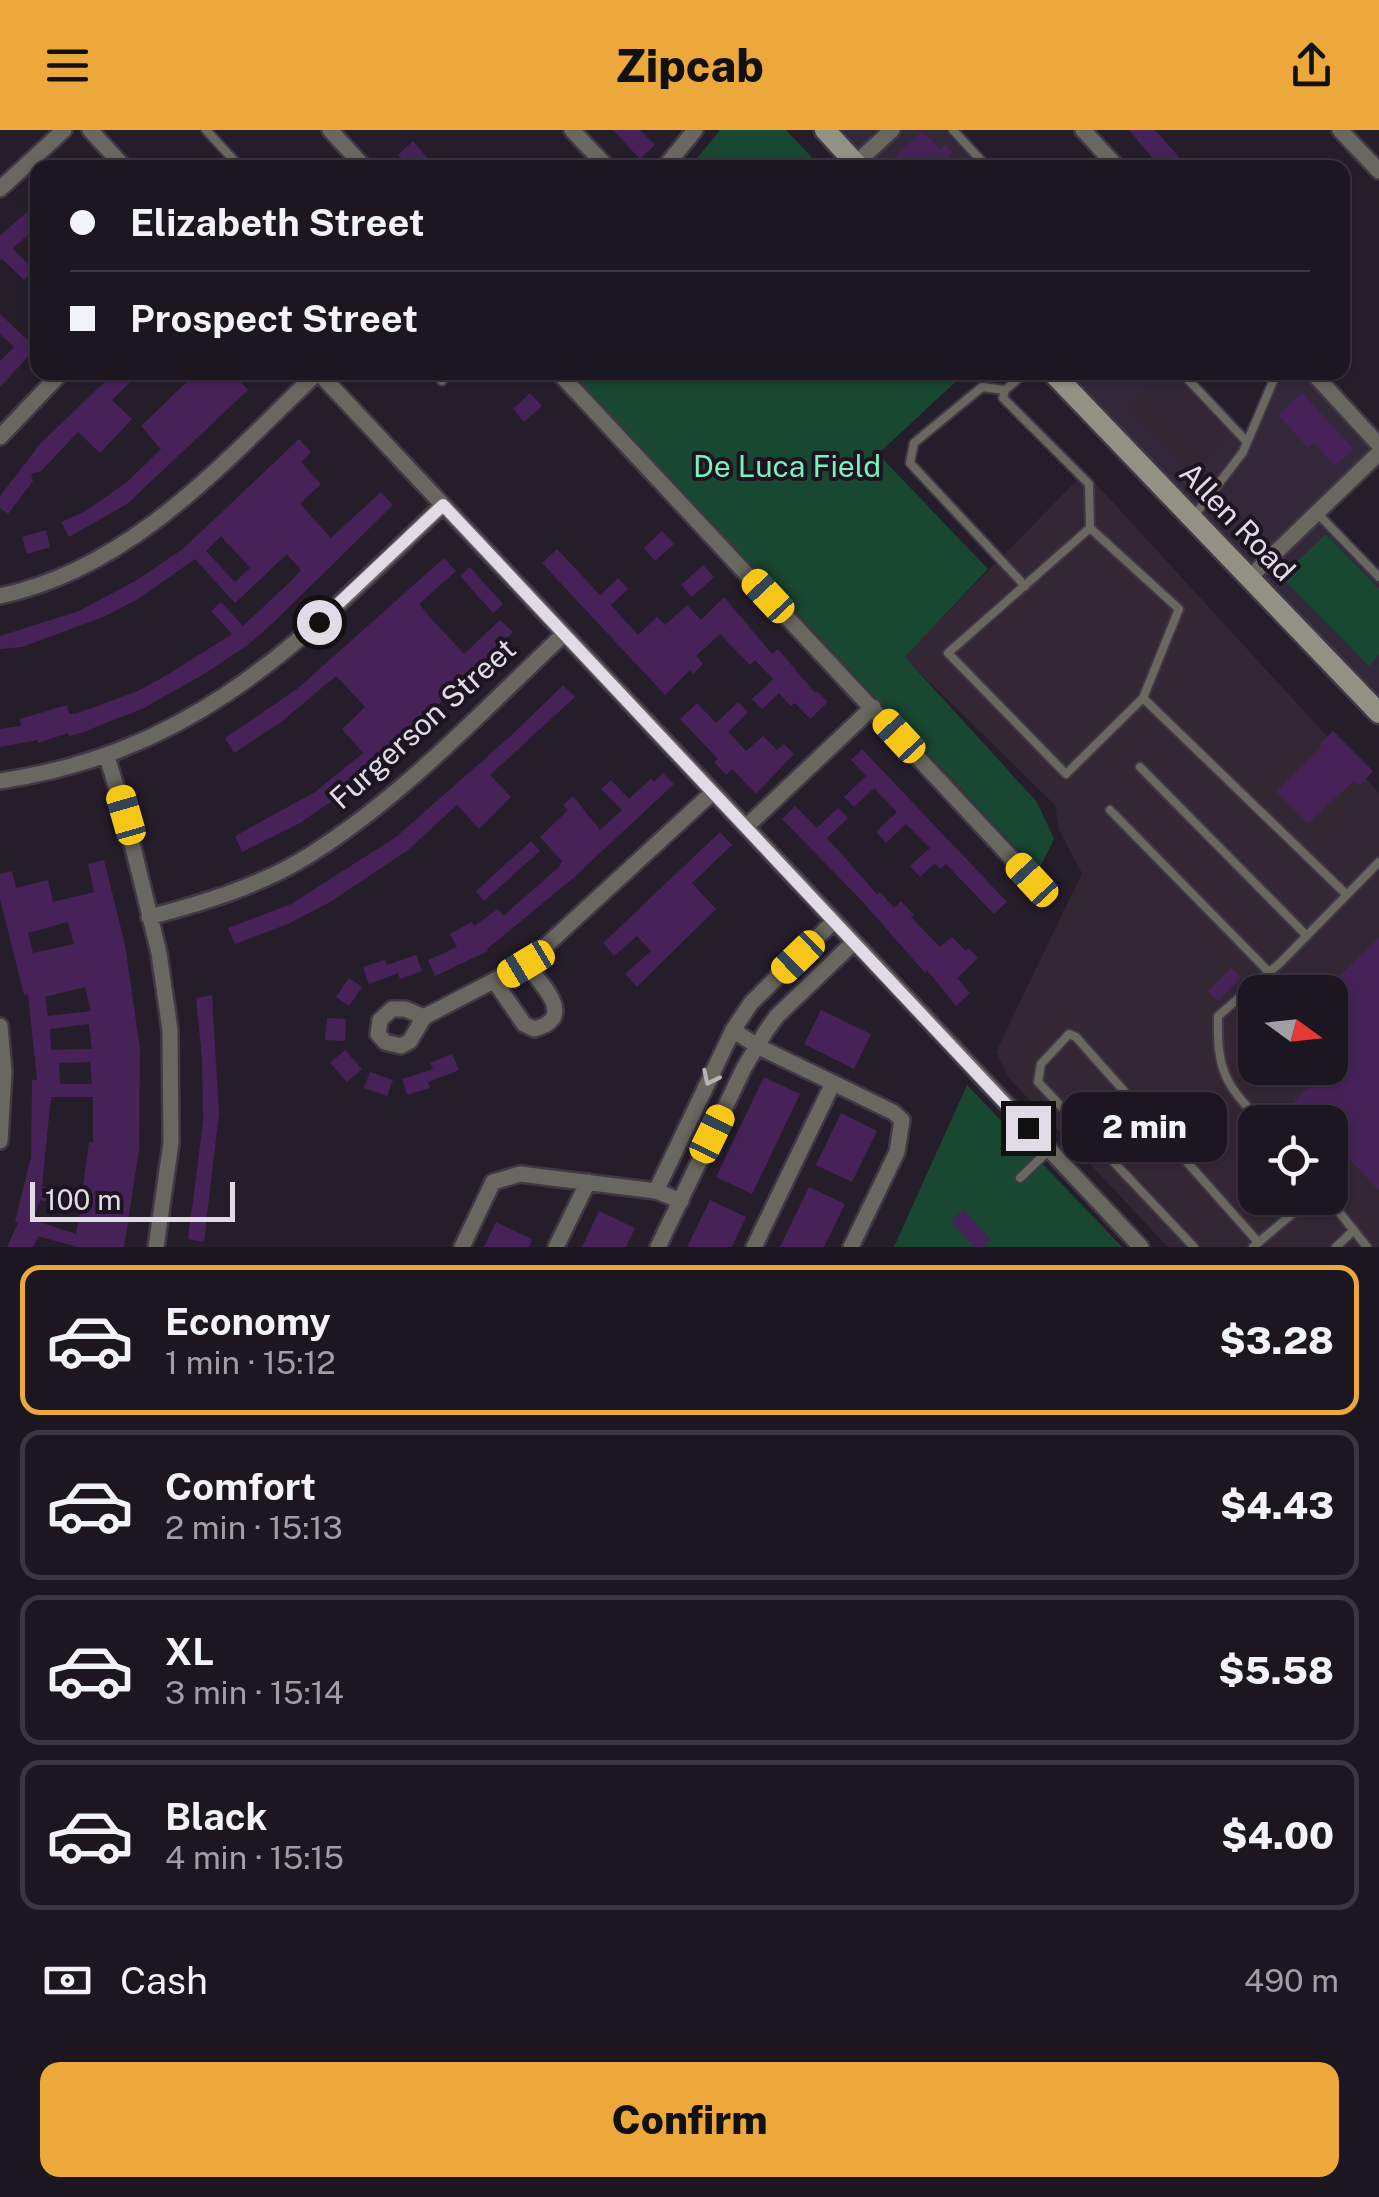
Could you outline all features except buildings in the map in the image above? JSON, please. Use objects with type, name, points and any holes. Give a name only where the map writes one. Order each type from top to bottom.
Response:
[{"type":"main road","points":[[825,130],[851,160]]},
{"type":"main road","name":"Allen Road","points":[[1060,380],[1379,713]]},
{"type":"street","points":[[31,160],[64,130]]},
{"type":"street","points":[[90,130],[118,160]]},
{"type":"street","points":[[330,130],[358,160]]},
{"type":"street","points":[[572,130],[600,160]]},
{"type":"street","points":[[862,160],[892,130]]},
{"type":"street","points":[[1083,130],[1111,160]]},
{"type":"street","points":[[1340,130],[1379,171]]},
{"type":"street","points":[[670,160],[693,131]]},
{"type":"street","points":[[0,189],[30,161]]},
{"type":"street","points":[[0,437],[54,380]]},
{"type":"street","points":[[0,596],[46,584],[112,552],[145,530],[176,506],[310,380]]},
{"type":"street","points":[[326,380],[1141,1247]]},
{"type":"street","points":[[566,380],[1032,880]]},
{"type":"street","points":[[1319,380],[1379,445]]},
{"type":"street","points":[[1250,578],[1379,453]]},
{"type":"street","points":[[0,782],[107,757],[184,721],[256,676],[443,505]]},
{"type":"street","name":"Furgerson Street","points":[[149,917],[260,881],[306,858],[402,786],[564,634]]},
{"type":"street","points":[[746,827],[873,708]]},
{"type":"street","points":[[107,757],[126,815],[165,986],[172,1100],[166,1186],[156,1247]]},
{"type":"street","points":[[424,1017],[526,964],[713,792]]},
{"type":"street","points":[[656,1191],[733,1030],[751,1004],[834,921]]},
{"type":"street","points":[[658,1247],[776,1016],[854,942]]},
{"type":"street","points":[[495,982],[524,1024],[534,1029],[545,1026],[553,1019],[555,1005],[526,964]]},
{"type":"street","points":[[0,1026],[4,1098],[0,1141]]},
{"type":"street","points":[[733,1030],[902,1120],[897,1152],[851,1247]]},
{"type":"street","points":[[754,1247],[833,1082]]},
{"type":"street","points":[[462,1247],[493,1182],[520,1174],[656,1191],[681,1201]]},
{"type":"street","points":[[556,1247],[588,1182]]},
{"type":"lane","points":[[206,130],[234,160]]},
{"type":"lane","points":[[952,130],[980,160]]},
{"type":"lane","points":[[1017,380],[1005,390],[1003,398],[1089,484],[1090,528],[1178,609],[1143,698],[1066,774],[948,653],[1090,528]]},
{"type":"lane","points":[[1188,380],[1247,442]]},
{"type":"lane","points":[[1191,519],[1247,442],[1274,380]]},
{"type":"lane","points":[[1005,390],[982,387],[914,444],[910,463],[1025,586]]},
{"type":"lane","points":[[1316,512],[1379,577]]},
{"type":"lane","points":[[1143,698],[1347,895]]},
{"type":"lane","points":[[1140,766],[1306,936]]},
{"type":"lane","points":[[1110,810],[1269,972]]},
{"type":"lane","points":[[1244,1105],[1232,1093],[1217,1055],[1218,1016],[1269,972],[1379,862]]},
{"type":"lane","points":[[1194,1247],[1038,1082],[1041,1064],[1069,1034],[1076,1037],[1255,1245],[1291,1215]]},
{"type":"lane","points":[[1020,1178],[1049,1150]]},
{"type":"lane","points":[[1342,1215],[1368,1247]]},
{"type":"lane","points":[[1336,1247],[1354,1230]]},
{"type":"shaded area","points":[[825,130],[953,130],[981,160],[853,160]]},
{"type":"shaded area","points":[[1059,380],[1188,380],[1247,442],[1274,380],[1319,380],[1379,445],[1317,513],[1379,577],[1379,713]]},
{"type":"shaded area","points":[[1158,380],[1180,380],[1232,436],[1193,474],[1129,408]]},
{"type":"shaded area","points":[[1085,472],[1379,793],[1379,1247],[1168,1247],[1009,1078],[996,1052],[1082,873],[1059,830],[1055,805],[904,657]]},
{"type":"green space","points":[[720,130],[786,130],[814,160],[696,160]]},
{"type":"green space","name":"De Luca Field","points":[[579,380],[957,380],[878,454],[988,569],[905,657],[1037,802],[1054,839],[1038,871]]},
{"type":"green space","points":[[1326,534],[1379,589],[1379,655],[1369,666],[1281,577]]},
{"type":"green space","points":[[967,1085],[1122,1247],[894,1247]]},
{"type":"route","points":[[319,622],[443,505],[1028,1128]]}]
